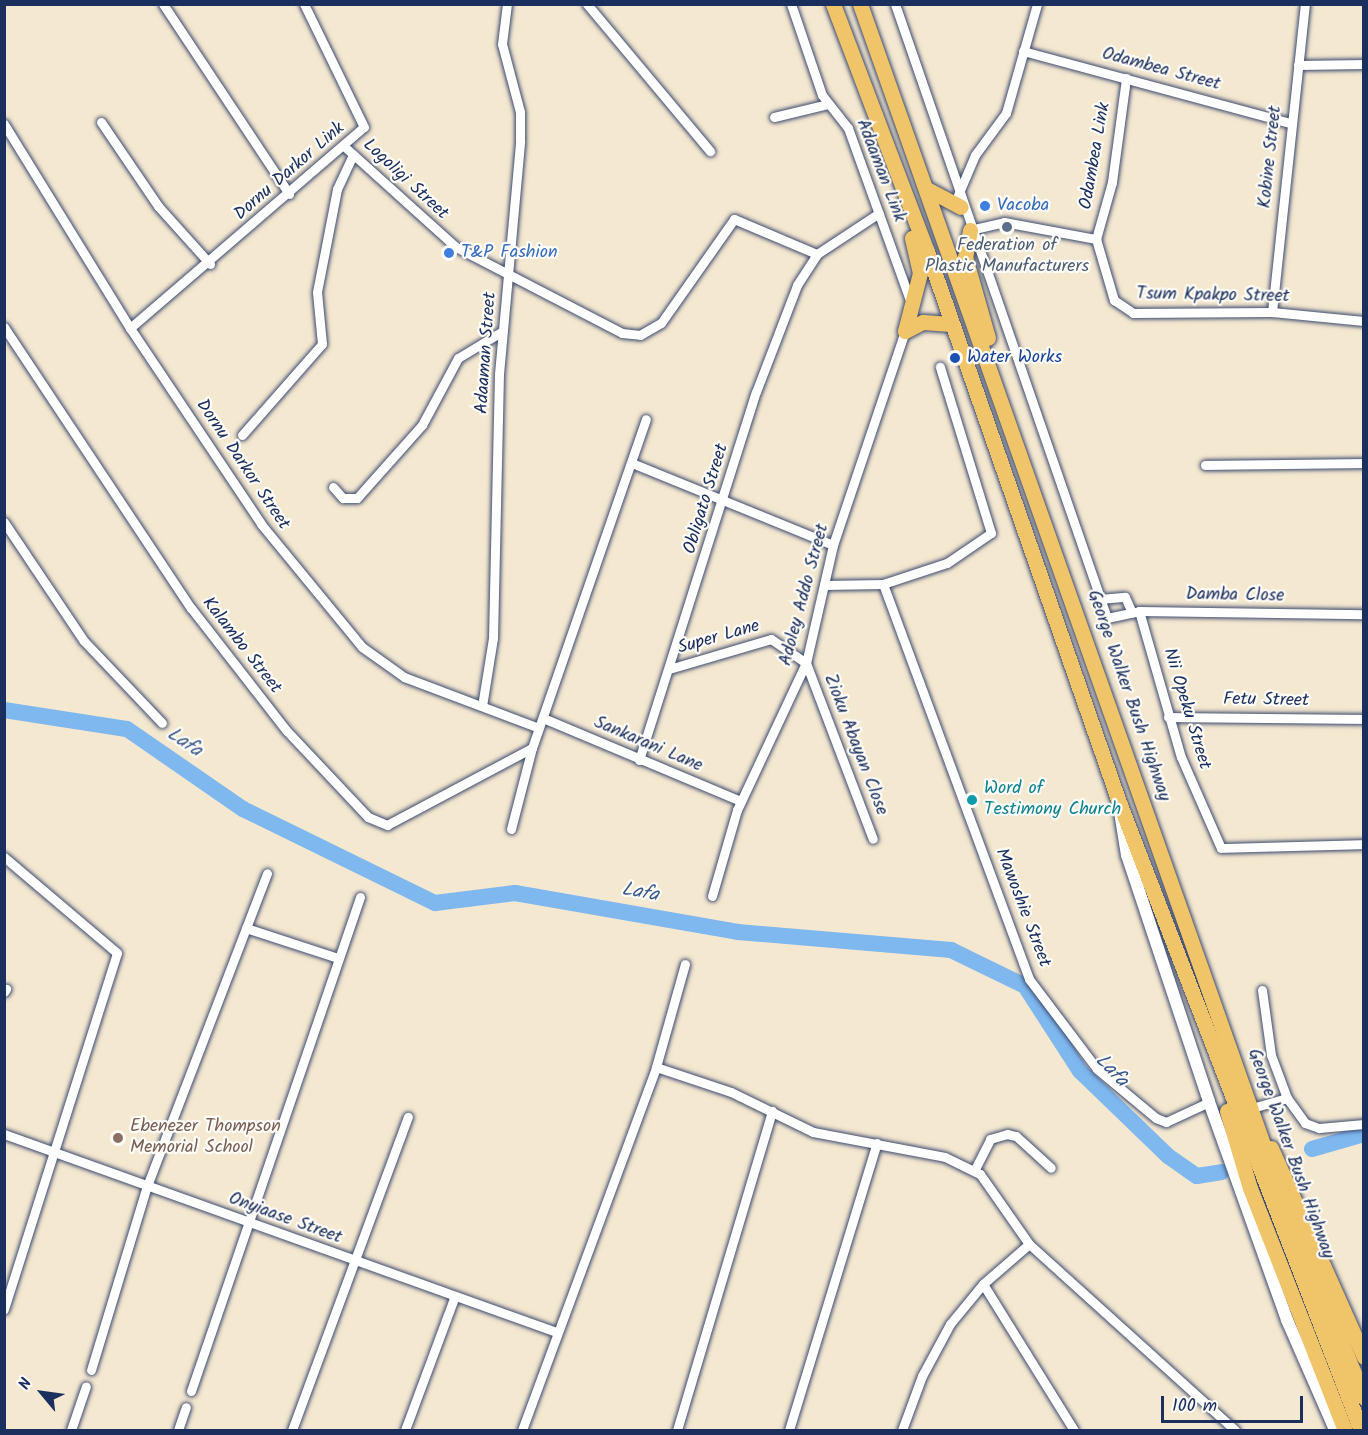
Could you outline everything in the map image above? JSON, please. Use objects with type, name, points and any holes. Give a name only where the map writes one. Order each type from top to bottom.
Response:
[{"type":"highway","name":"George Walker Bush Highway","points":[[833,4],[951,324],[1119,802],[1361,1431]]},
{"type":"highway","name":"George Walker Bush Highway","points":[[860,4],[987,353],[1257,1125],[1364,1398]]},
{"type":"highway","points":[[866,4],[868,24]]},
{"type":"highway","points":[[871,104],[875,135],[917,255],[920,273],[913,308],[905,331]]},
{"type":"highway","points":[[927,189],[960,201]]},
{"type":"highway","points":[[970,230],[964,257],[987,324],[987,353]]},
{"type":"highway","points":[[905,331],[923,322],[951,324]]},
{"type":"highway","points":[[1196,1004],[1250,1188],[1345,1431]]},
{"type":"highway","points":[[1257,1125],[1279,1161],[1364,1357]]},
{"type":"street","points":[[163,4],[289,194]]},
{"type":"street","name":"Dornu Darkor Link","points":[[130,328],[210,264],[289,194],[349,151],[360,134],[364,118],[304,4]]},
{"type":"street","name":"Adaaman Street","points":[[482,706],[493,638],[503,332],[520,112],[502,44],[507,4]]},
{"type":"street","points":[[587,4],[710,151]]},
{"type":"street","name":"Adaaman Link","points":[[791,4],[828,104],[848,128],[913,308]]},
{"type":"street","points":[[895,4],[960,201],[1100,599],[1125,597],[1136,612]]},
{"type":"street","points":[[960,201],[975,155],[1006,113],[1037,4]]},
{"type":"street","name":"Kobine Street","points":[[1272,312],[1290,123],[1305,4]]},
{"type":"street","name":"Odambea Street","points":[[1023,51],[1290,123]]},
{"type":"street","points":[[1298,65],[1364,64]]},
{"type":"street","name":"Odambea Link","points":[[1096,239],[1112,182],[1126,78]]},
{"type":"street","points":[[774,117],[828,104]]},
{"type":"street","points":[[101,122],[158,206],[210,264]]},
{"type":"street","name":"Dornu Darkor Street","points":[[4,124],[130,328],[261,524],[362,647],[389,669],[539,728]]},
{"type":"street","points":[[242,435],[276,402],[322,344],[317,292],[337,189],[349,151]]},
{"type":"street","name":"Logoligi Street","points":[[349,151],[429,228],[509,277],[622,333],[640,336],[661,323],[734,219],[817,254]]},
{"type":"street","points":[[817,254],[879,213]]},
{"type":"street","points":[[970,230],[1004,222],[1096,239]]},
{"type":"street","name":"Tsum Kpakpo Street","points":[[1096,239],[1121,309],[1272,312],[1364,321]]},
{"type":"street","name":"Obligato Street","points":[[639,760],[724,504],[756,392],[797,285],[817,254]]},
{"type":"street","name":"Kalambo Street","points":[[4,327],[191,608],[286,730],[368,817],[387,825],[532,748]]},
{"type":"street","name":"Adoley Addo Street","points":[[712,896],[740,801],[806,663],[833,545],[905,331]]},
{"type":"street","points":[[333,487],[343,498],[357,498],[422,425],[458,358],[503,332]]},
{"type":"street","points":[[824,585],[883,584],[947,563],[991,533],[940,367]]},
{"type":"street","points":[[511,829],[532,748],[646,419]]},
{"type":"street","points":[[632,463],[724,504],[833,545]]},
{"type":"street","points":[[1205,465],[1364,463]]},
{"type":"street","points":[[4,522],[84,641],[162,723]]},
{"type":"street","name":"Mawoshie Street","points":[[883,584],[1029,979],[1097,1069],[1156,1118],[1166,1122],[1209,1102]]},
{"type":"street","name":"Damba Close","points":[[1100,599],[1107,618],[1136,612],[1364,614]]},
{"type":"street","name":"Nii Opeku Street","points":[[1136,612],[1191,785],[1221,848],[1364,844]]},
{"type":"street","name":"Super Lane","points":[[669,669],[771,639],[806,663]]},
{"type":"street","name":"Zioku Abayan Close","points":[[806,663],[873,839]]},
{"type":"street","name":"Fetu Street","points":[[1168,717],[1364,719]]},
{"type":"street","name":"Sankarani Lane","points":[[543,718],[740,801]]},
{"type":"street","name":"George Walker Bush Highway","points":[[1119,802],[1127,855],[1209,1102],[1287,1320],[1335,1431]]},
{"type":"street","points":[[4,857],[117,954],[58,1153],[4,1309]]},
{"type":"street","points":[[91,1370],[147,1186],[267,873]]},
{"type":"street","points":[[191,1391],[246,1223],[360,897]]},
{"type":"street","points":[[246,928],[338,958]]},
{"type":"street","points":[[522,1431],[556,1332],[656,1067],[685,964]]},
{"type":"street","points":[[1262,990],[1271,1055],[1287,1098],[1312,1127],[1364,1124]]},
{"type":"street","points":[[656,1067],[663,1065],[772,1111],[813,1132],[945,1157],[974,1171],[994,1188],[1029,1244],[1235,1431]]},
{"type":"street","points":[[1252,1108],[1287,1098]]},
{"type":"street","points":[[677,1431],[772,1111]]},
{"type":"street","points":[[292,1431],[352,1260],[408,1117]]},
{"type":"street","name":"Onyiaase Street","points":[[4,1134],[454,1298],[556,1332]]},
{"type":"street","points":[[974,1171],[990,1139],[1007,1134],[1016,1136],[1052,1168]]},
{"type":"street","points":[[789,1431],[877,1143]]},
{"type":"street","points":[[902,1431],[933,1352],[983,1284],[1029,1244]]},
{"type":"street","points":[[983,1284],[1074,1431]]},
{"type":"street","points":[[405,1431],[454,1298]]},
{"type":"street","points":[[72,1431],[86,1386]]},
{"type":"street","points":[[178,1431],[186,1407]]},
{"type":"waterway","name":"Lafa","points":[[4,710],[127,729],[243,809],[435,903],[515,893],[738,932],[951,950],[1025,986],[1080,1071],[1168,1156],[1197,1176],[1222,1172]]},
{"type":"waterway","points":[[1312,1149],[1364,1134]]},
{"type":"place","name":"Vacoba","points":[[985,206]]},
{"type":"place","name":"Federation of Plastic Manufacturers","points":[[1007,227]]},
{"type":"place","name":"T&P Fashion","points":[[449,253]]},
{"type":"place","name":"Water Works","points":[[955,358]]},
{"type":"place","name":"Word of Testimony Church","points":[[972,800]]},
{"type":"place","name":"Ebenezer Thompson Memorial School","points":[[118,1138]]}]
